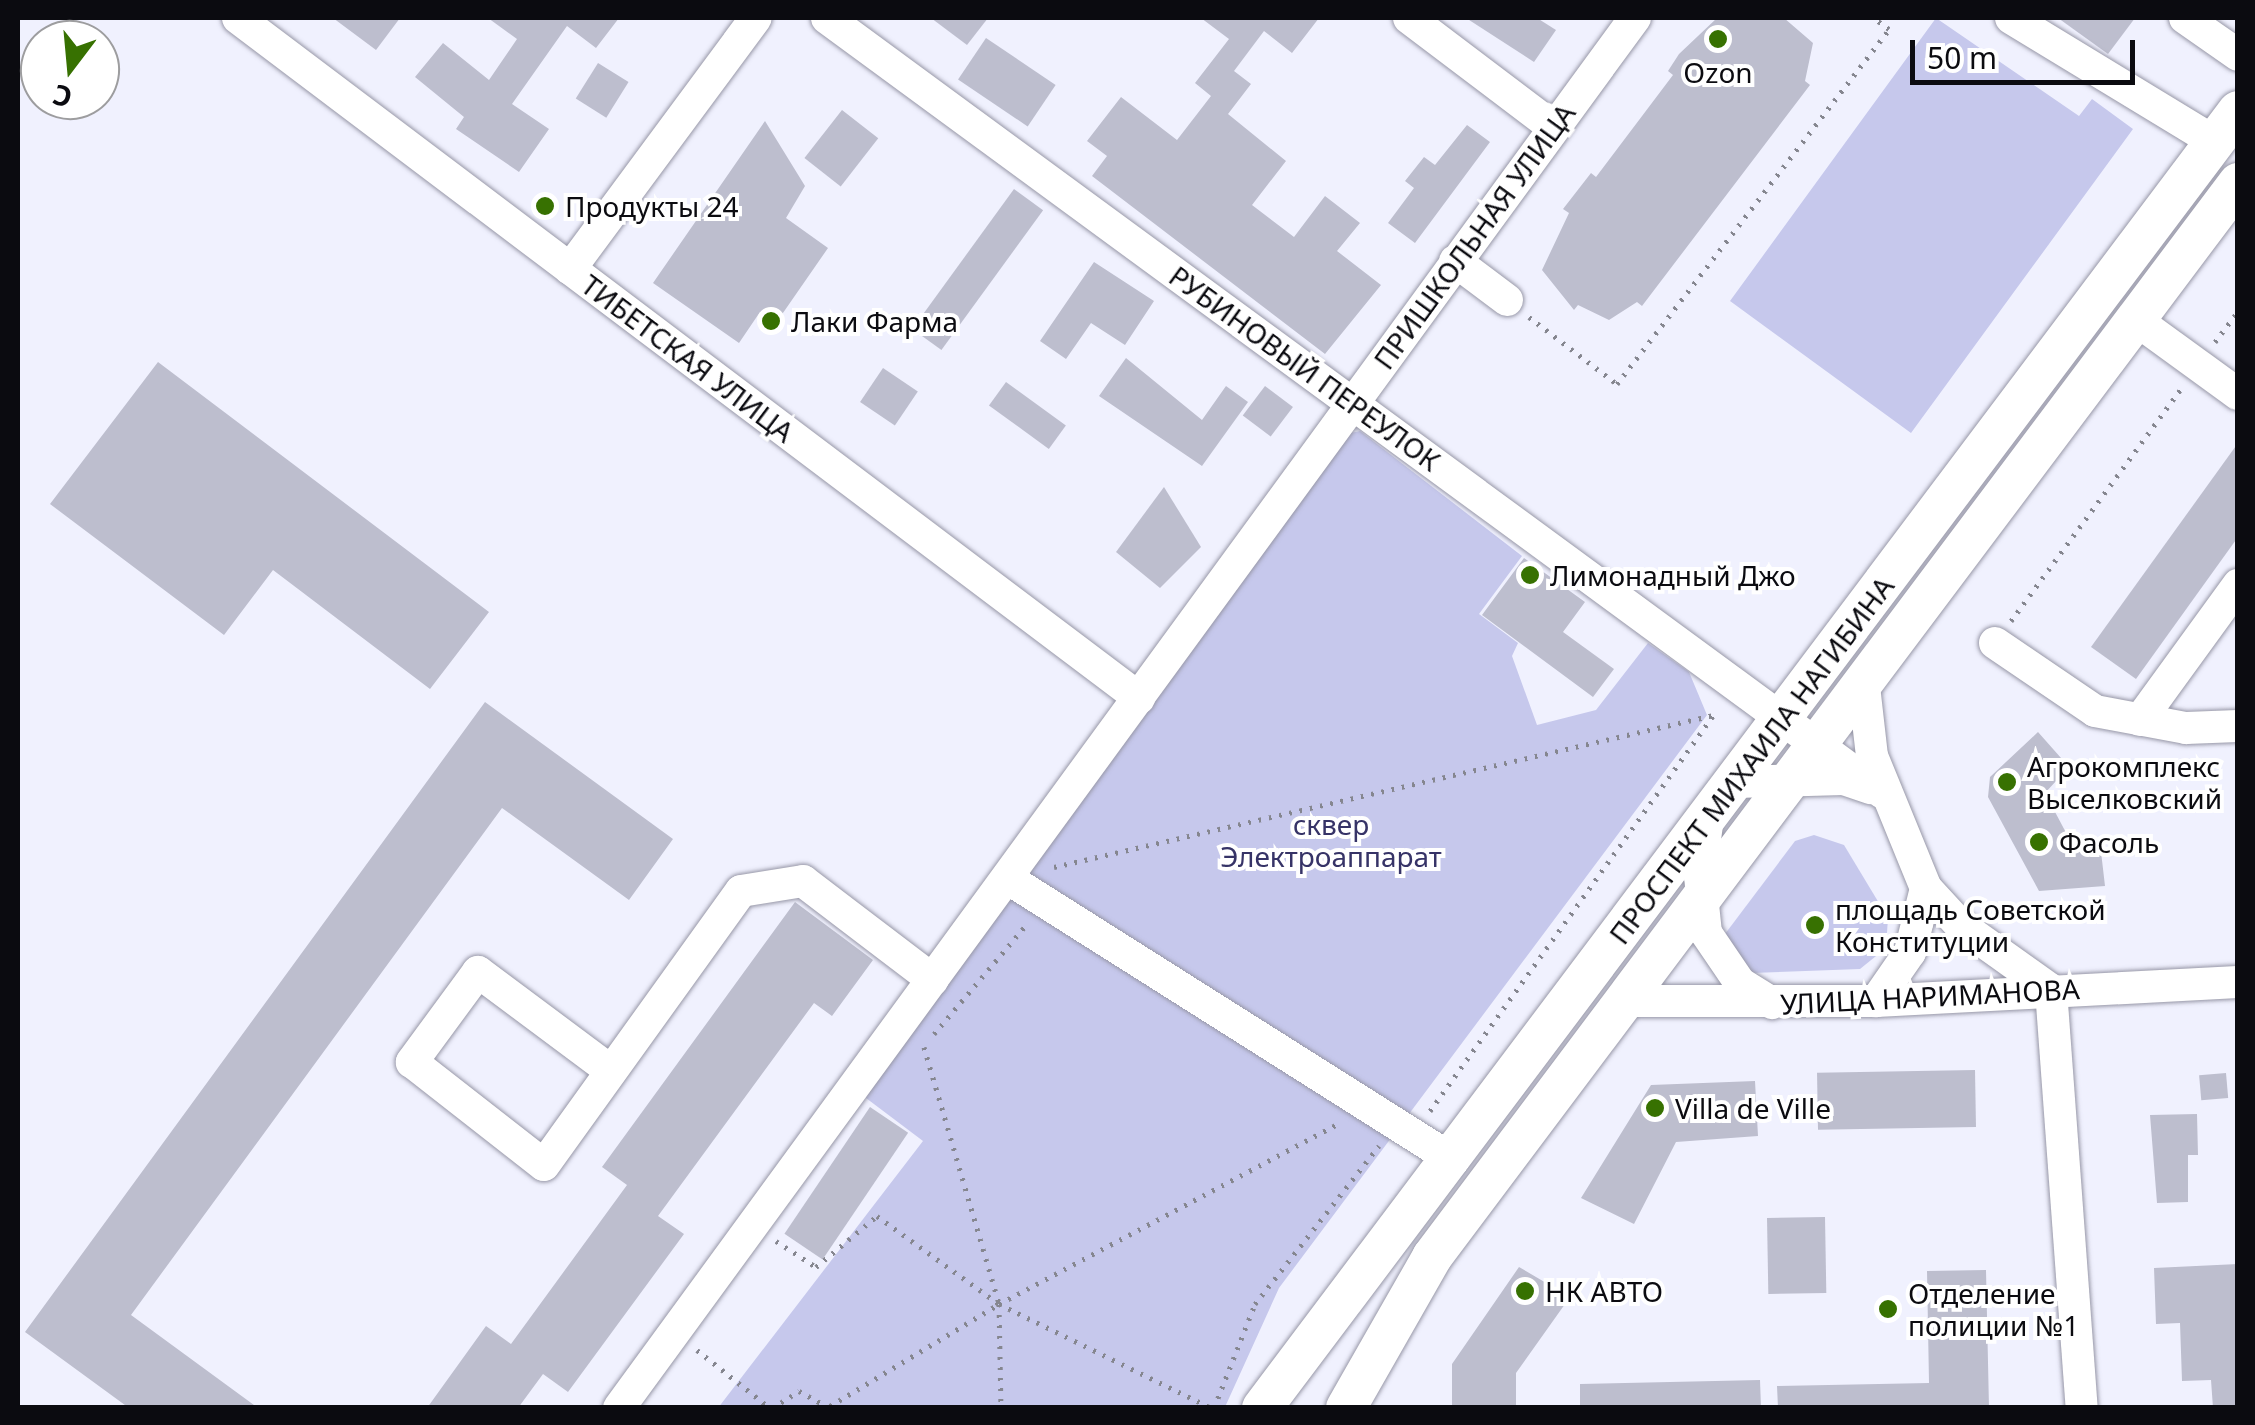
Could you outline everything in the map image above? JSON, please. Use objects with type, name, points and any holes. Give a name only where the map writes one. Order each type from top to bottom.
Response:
[{"type":"main road","name":"ПРОСПЕКТ МИХАИЛА НАГИБИНА","points":[[1262,1408],[1453,1160],[2226,127]]},
{"type":"main road","name":"ПРОСПЕКТ МИХАИЛА НАГИБИНА","points":[[1346,1408],[1432,1257],[2238,183]]},
{"type":"street","name":"ТИБЕТСКАЯ УЛИЦА","points":[[238,18],[276,29],[570,269],[1139,698]]},
{"type":"street","points":[[570,269],[756,18]]},
{"type":"street","name":"РУБИНОВЫЙ ПЕРЕУЛОК","points":[[827,18],[1784,718]]},
{"type":"street","points":[[1409,18],[1553,127]]},
{"type":"street","name":"ПРИШКОЛЬНАЯ УЛИЦА","points":[[620,1408],[1634,18]]},
{"type":"street","points":[[2011,18],[2110,84],[2226,127]]},
{"type":"street","points":[[2185,18],[2238,55]]},
{"type":"street","points":[[1456,261],[1507,300]]},
{"type":"street","points":[[2136,320],[2238,394]]},
{"type":"street","points":[[2140,720],[2232,604]]},
{"type":"street","points":[[1995,643],[2095,711],[2186,728],[2238,726]]},
{"type":"street","points":[[1864,686],[1883,793],[1926,888],[1960,926],[2051,990],[2082,1408]]},
{"type":"street","points":[[1784,718],[1883,793]]},
{"type":"street","points":[[1735,782],[1844,779],[1883,793]]},
{"type":"street","points":[[1708,818],[1702,898],[1706,933],[1740,983],[1772,1003]]},
{"type":"street","points":[[1008,878],[1453,1160]]},
{"type":"street","points":[[611,1071],[478,972],[412,1062],[544,1166],[741,891],[802,881],[932,980]]},
{"type":"street","points":[[1876,1001],[1910,952],[1926,888]]},
{"type":"street","name":"УЛИЦА НАРИМАНОВА","points":[[1623,1001],[1876,1001],[2238,982]]},
{"type":"path","points":[[1507,300],[1617,384],[1889,28],[1874,18]]},
{"type":"path","points":[[1995,643],[2238,311]]},
{"type":"path","points":[[753,1226],[816,1267],[877,1216],[1000,1304],[1213,1408],[1255,1304],[1737,684]]},
{"type":"path","points":[[1008,878],[1714,714]]},
{"type":"path","points":[[1002,1408],[1000,1304],[922,1049],[1081,861]]},
{"type":"path","points":[[674,1332],[771,1408],[800,1391],[830,1407],[1000,1304],[1393,1122]]},
{"type":"green space","points":[[1936,18],[2079,116],[2092,99],[2133,129],[1911,433],[1730,301]]},
{"type":"green space","name":"cквер Электроаппарат","points":[[1360,431],[1522,556],[1479,614],[1518,643],[1512,656],[1537,725],[1596,710],[1648,643],[1689,672],[1707,715],[1279,1288],[1225,1407],[718,1408],[923,1141],[858,1092],[1336,436]]},
{"type":"green space","points":[[1814,835],[1844,845],[1888,918],[1886,948],[1860,969],[1751,973],[1725,934],[1795,841]]},
{"type":"building","points":[[333,18],[400,18],[376,50]]},
{"type":"building","points":[[488,18],[619,18],[596,48],[567,26],[512,104],[549,129],[519,172],[456,129],[464,117],[415,77],[443,43],[489,80],[517,39]]},
{"type":"building","points":[[931,18],[988,18],[967,45]]},
{"type":"building","points":[[1201,18],[1319,18],[1292,53],[1264,31],[1234,71],[1251,84],[1228,114],[1286,161],[1252,205],[1294,237],[1325,196],[1360,223],[1337,251],[1381,285],[1325,354],[1092,176],[1107,156],[1087,141],[1121,97],[1177,140],[1211,96],[1195,83],[1229,39]]},
{"type":"building","points":[[1466,18],[1537,18],[1556,30],[1534,62]]},
{"type":"building","points":[[1717,18],[1784,18],[1813,43],[1805,81],[1810,85],[1642,306],[1637,302],[1609,320],[1578,305],[1574,310],[1542,270],[1569,213],[1563,209],[1591,173],[1596,177],[1673,75],[1668,71],[1679,54]]},
{"type":"building","points":[[2058,18],[2135,18],[2108,54]]},
{"type":"building","points":[[986,38],[1056,85],[1028,126],[958,79]]},
{"type":"building","points":[[598,63],[629,82],[606,118],[576,99]]},
{"type":"building","points":[[842,110],[878,138],[841,186],[804,158]]},
{"type":"building","points":[[765,121],[805,186],[786,218],[828,248],[776,323],[760,312],[739,343],[653,283]]},
{"type":"building","points":[[1467,125],[1490,142],[1415,243],[1388,223],[1414,188],[1405,181],[1424,157],[1435,165]]},
{"type":"building","points":[[1014,189],[1043,210],[941,350],[912,329]]},
{"type":"building","points":[[1094,262],[1154,301],[1125,345],[1091,323],[1066,359],[1040,341]]},
{"type":"building","points":[[1126,358],[1202,420],[1226,386],[1248,402],[1202,466],[1099,396]]},
{"type":"building","points":[[158,362],[489,612],[430,689],[273,570],[224,635],[50,504]]},
{"type":"building","points":[[883,368],[918,391],[895,425],[860,402]]},
{"type":"building","points":[[1006,382],[1066,425],[1049,449],[989,405]]},
{"type":"building","points":[[1265,386],[1293,407],[1271,437],[1243,416]]},
{"type":"building","points":[[2238,443],[2238,537],[2136,679],[2091,647]]},
{"type":"building","points":[[1164,487],[1201,547],[1160,588],[1116,552]]},
{"type":"building","name":"Лимонадный Джо","points":[[1524,558],[1585,602],[1563,632],[1614,669],[1593,697],[1482,615]]},
{"type":"building","points":[[485,702],[673,839],[629,900],[502,808],[131,1315],[258,1408],[129,1408],[25,1332]]},
{"type":"building","points":[[2038,732],[2069,767],[2045,793],[2072,844],[2100,843],[2105,886],[2039,891],[1988,797],[1990,777]]},
{"type":"building","points":[[795,902],[873,960],[832,1016],[814,1003],[658,1216],[684,1234],[568,1392],[543,1374],[518,1408],[427,1408],[486,1326],[511,1344],[627,1185],[602,1167]]},
{"type":"building","points":[[1975,1070],[1976,1127],[1818,1130],[1817,1073]]},
{"type":"building","points":[[2226,1073],[2228,1098],[2201,1100],[2199,1075]]},
{"type":"building","points":[[1755,1081],[1758,1136],[1676,1142],[1634,1224],[1581,1198],[1651,1085]]},
{"type":"building","points":[[870,1107],[908,1133],[823,1260],[784,1234]]},
{"type":"building","points":[[2197,1114],[2198,1155],[2188,1155],[2188,1202],[2157,1203],[2150,1115]]},
{"type":"building","points":[[1825,1217],[1826,1293],[1768,1294],[1767,1218]]},
{"type":"building","points":[[2238,1264],[2238,1408],[2213,1408],[2211,1380],[2182,1381],[2180,1323],[2156,1324],[2154,1268]]},
{"type":"building","points":[[1519,1267],[1570,1297],[1516,1373],[1516,1408],[1452,1408],[1452,1364]]},
{"type":"building","points":[[1986,1270],[1989,1408],[1778,1408],[1777,1386],[1929,1383],[1927,1271]]},
{"type":"building","points":[[1760,1380],[1761,1408],[1580,1408],[1580,1384]]},
{"type":"place","name":"Ozon","points":[[1718,39]]},
{"type":"place","name":"Продукты 24","points":[[545,206]]},
{"type":"place","name":"Лаки Фарма","points":[[771,321]]},
{"type":"place","name":"Лимонадный Джо","points":[[1530,575]]},
{"type":"place","name":"Агрокомплекс Выселковский","points":[[2007,782]]},
{"type":"place","name":"Фасоль","points":[[2039,842]]},
{"type":"place","name":"площадь Советской Конституции","points":[[1815,925]]},
{"type":"place","name":"Villa de Ville","points":[[1655,1108]]},
{"type":"place","name":"НК АВТО","points":[[1525,1291]]},
{"type":"place","name":"Отделение полиции №1","points":[[1888,1309]]}]
